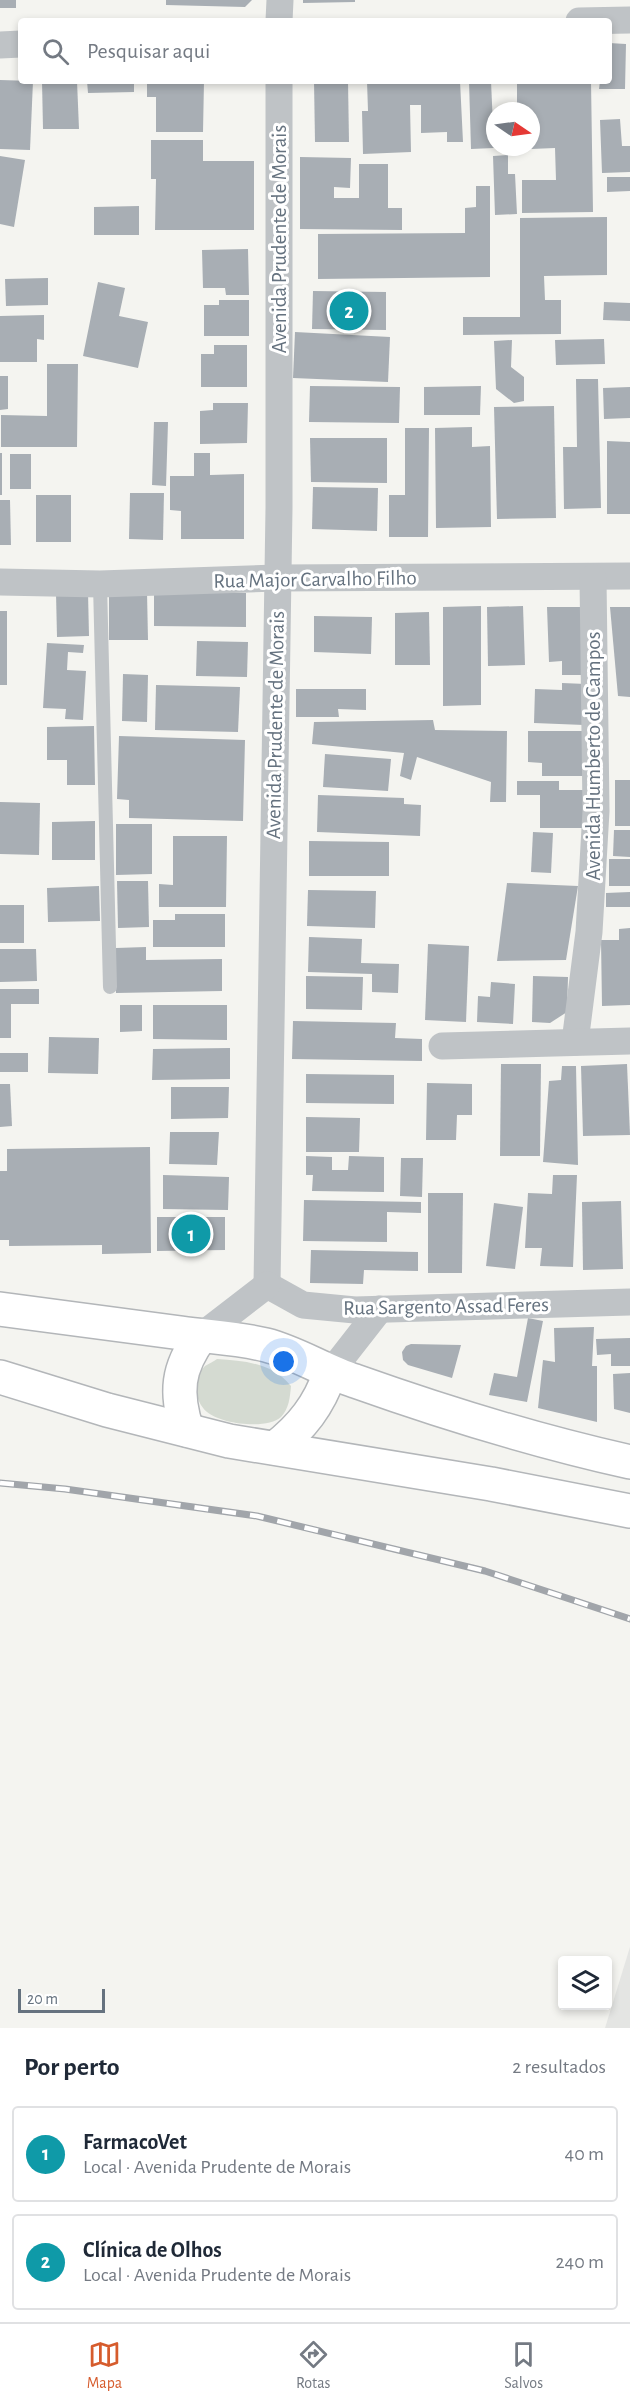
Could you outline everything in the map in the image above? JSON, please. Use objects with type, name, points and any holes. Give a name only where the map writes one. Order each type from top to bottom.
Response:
[{"type":"main road","points":[[0,1309],[235,1339],[268,1346],[300,1357],[330,1373],[517,1435],[630,1462]]},
{"type":"main road","points":[[187,1430],[179,1406],[182,1368],[189,1352],[201,1336]]},
{"type":"main road","points":[[275,1448],[294,1433],[310,1415],[322,1395],[330,1373]]},
{"type":"main road","points":[[0,1377],[107,1410],[229,1441],[491,1484],[630,1511]]},
{"type":"street","points":[[279,0],[279,18]]},
{"type":"street","points":[[612,20],[630,20]]},
{"type":"street","points":[[0,45],[18,44]]},
{"type":"street","name":"Avenida Prudente de Morais","points":[[267,1285],[277,578],[279,84]]},
{"type":"street","name":"Rua Major Carvalho Filho","points":[[0,582],[100,584],[277,578],[630,576]]},
{"type":"street","name":"Avenida Humberto de Campos","points":[[575,1042],[589,932],[596,811],[593,578]]},
{"type":"street","points":[[442,1046],[630,1041]]},
{"type":"street","points":[[201,1336],[267,1285]]},
{"type":"street","name":"Rua Sargento Assad Feres","points":[[267,1285],[303,1305],[354,1310],[630,1302]]},
{"type":"street","points":[[330,1373],[380,1309]]},
{"type":"lane","points":[[100,584],[110,987]]},
{"type":"shaded area","points":[[217,1359],[258,1365],[284,1378],[291,1386],[290,1399],[284,1414],[266,1423],[244,1424],[222,1420],[207,1412],[199,1402],[196,1383],[205,1366]]},
{"type":"shaded area","points":[[630,1947],[630,2028],[605,2028]]},
{"type":"building","points":[[0,0],[16,0],[16,8],[0,8]]},
{"type":"building","points":[[166,0],[252,0],[245,7],[166,5]]},
{"type":"building","points":[[303,0],[355,0],[355,2],[303,3]]},
{"type":"building","points":[[612,43],[626,44],[625,89],[599,89],[600,84],[612,84]]},
{"type":"building","points":[[0,80],[33,84],[30,150],[0,149]]},
{"type":"building","points":[[42,84],[77,84],[79,129],[43,129]]},
{"type":"building","points":[[87,84],[134,84],[134,92],[88,93]]},
{"type":"building","points":[[147,84],[204,84],[203,132],[156,132],[156,97],[147,97]]},
{"type":"building","points":[[314,84],[348,84],[349,142],[315,142]]},
{"type":"building","points":[[367,84],[460,84],[463,142],[447,142],[447,132],[421,133],[421,105],[410,105],[411,152],[363,154],[362,111],[368,111]]},
{"type":"building","points":[[469,84],[491,84],[492,102],[486,102],[486,148],[471,149]]},
{"type":"building","points":[[517,84],[591,84],[593,212],[522,213],[522,180],[556,180],[555,148],[540,149],[540,102],[517,102]]},
{"type":"building","points":[[620,119],[622,146],[630,146],[630,172],[602,173],[600,120]]},
{"type":"building","points":[[151,140],[203,140],[203,161],[254,161],[254,230],[155,230],[156,179],[151,179]]},
{"type":"building","points":[[0,156],[25,160],[14,227],[0,224]]},
{"type":"building","points":[[493,156],[508,156],[508,174],[515,174],[517,214],[495,215]]},
{"type":"building","points":[[300,157],[351,158],[350,188],[334,187],[334,198],[359,198],[359,164],[388,164],[388,208],[402,208],[402,230],[300,229]]},
{"type":"building","points":[[607,177],[630,177],[630,191],[607,192]]},
{"type":"building","points":[[476,186],[490,186],[490,277],[318,279],[318,234],[465,233],[465,208],[476,207]]},
{"type":"building","points":[[139,206],[139,235],[94,235],[94,207]]},
{"type":"building","points":[[607,217],[607,275],[544,276],[545,300],[561,300],[561,334],[463,335],[463,317],[520,317],[520,218]]},
{"type":"building","points":[[248,249],[249,295],[226,295],[225,288],[203,288],[202,250]]},
{"type":"building","points":[[48,278],[48,305],[6,306],[5,279]]},
{"type":"building","points":[[98,282],[125,288],[119,316],[148,322],[138,368],[83,356]]},
{"type":"building","points":[[313,291],[386,292],[386,330],[312,329]]},
{"type":"building","points":[[219,300],[249,300],[249,336],[204,336],[204,305],[219,305]]},
{"type":"building","points":[[604,302],[630,303],[630,321],[603,320]]},
{"type":"building","points":[[44,315],[44,340],[37,339],[37,362],[0,362],[0,316]]},
{"type":"building","points":[[295,332],[390,337],[388,382],[293,378]]},
{"type":"building","points":[[604,339],[605,364],[556,365],[555,340]]},
{"type":"building","points":[[512,340],[511,367],[524,377],[524,401],[514,403],[496,389],[494,341]]},
{"type":"building","points":[[214,345],[247,345],[247,387],[201,387],[201,354],[214,354]]},
{"type":"building","points":[[47,364],[78,364],[77,447],[1,447],[1,415],[47,416]]},
{"type":"building","points":[[0,376],[8,376],[8,409],[0,410]]},
{"type":"building","points":[[576,379],[598,379],[601,508],[564,509],[563,447],[577,447]]},
{"type":"building","points":[[310,386],[400,387],[399,423],[309,422]]},
{"type":"building","points":[[481,386],[480,415],[424,415],[424,387]]},
{"type":"building","points":[[630,387],[630,418],[604,419],[603,388]]},
{"type":"building","points":[[213,403],[248,403],[247,443],[200,444],[200,411],[213,410]]},
{"type":"building","points":[[554,406],[556,518],[497,519],[494,407]]},
{"type":"building","points":[[154,422],[168,422],[166,486],[152,485]]},
{"type":"building","points":[[472,427],[472,447],[490,446],[491,527],[436,528],[435,428]]},
{"type":"building","points":[[405,428],[429,428],[428,537],[389,537],[389,495],[405,495]]},
{"type":"building","points":[[310,438],[387,438],[387,483],[311,482]]},
{"type":"building","points":[[607,441],[630,442],[630,514],[607,514]]},
{"type":"building","points":[[0,453],[2,453],[2,495],[0,495]]},
{"type":"building","points":[[194,453],[210,453],[210,475],[244,474],[244,539],[181,539],[181,511],[170,510],[170,476],[194,476]]},
{"type":"building","points":[[10,454],[31,454],[31,489],[10,489]]},
{"type":"building","points":[[313,487],[378,488],[377,531],[312,529]]},
{"type":"building","points":[[130,493],[164,493],[163,540],[129,539]]},
{"type":"building","points":[[36,495],[71,495],[71,542],[36,542]]},
{"type":"building","points":[[0,500],[10,500],[11,545],[0,545]]},
{"type":"building","points":[[109,591],[147,592],[148,640],[109,640]]},
{"type":"building","points":[[88,592],[89,636],[57,637],[56,593]]},
{"type":"building","points":[[154,592],[246,593],[246,627],[154,626]]},
{"type":"building","points":[[481,606],[481,705],[443,706],[443,607]]},
{"type":"building","points":[[523,606],[525,665],[488,666],[487,607]]},
{"type":"building","points":[[547,607],[583,607],[585,675],[562,675],[562,661],[549,662]]},
{"type":"building","points":[[610,607],[630,607],[630,697],[618,696]]},
{"type":"building","points":[[0,611],[7,611],[7,685],[0,685]]},
{"type":"building","points":[[429,612],[430,665],[395,665],[395,613]]},
{"type":"building","points":[[314,616],[372,617],[371,654],[314,652]]},
{"type":"building","points":[[197,641],[248,642],[247,677],[196,676]]},
{"type":"building","points":[[47,643],[84,645],[83,653],[68,652],[67,670],[86,671],[83,720],[65,719],[66,709],[43,708]]},
{"type":"building","points":[[123,674],[148,675],[147,722],[122,721]]},
{"type":"building","points":[[562,683],[586,684],[584,725],[534,723],[535,689],[562,690]]},
{"type":"building","points":[[156,685],[240,687],[238,732],[155,730]]},
{"type":"building","points":[[296,689],[366,689],[366,710],[338,709],[339,717],[296,717]]},
{"type":"building","points":[[433,720],[435,730],[507,731],[506,802],[490,802],[491,782],[417,757],[411,780],[400,776],[404,753],[312,744],[314,722]]},
{"type":"building","points":[[94,726],[95,785],[67,785],[67,760],[47,760],[47,727]]},
{"type":"building","points":[[528,731],[585,731],[585,776],[542,776],[542,763],[528,762]]},
{"type":"building","points":[[119,736],[245,740],[243,821],[129,818],[129,800],[117,799]]},
{"type":"building","points":[[325,754],[391,759],[388,791],[323,787]]},
{"type":"building","points":[[615,780],[630,780],[630,826],[615,826]]},
{"type":"building","points":[[517,781],[559,781],[559,790],[585,790],[585,828],[540,828],[540,795],[517,795]]},
{"type":"building","points":[[318,795],[404,798],[404,804],[421,805],[420,836],[317,832]]},
{"type":"building","points":[[0,802],[40,803],[39,855],[0,854]]},
{"type":"building","points":[[95,821],[95,860],[52,860],[52,822]]},
{"type":"building","points":[[116,824],[152,824],[152,874],[116,875]]},
{"type":"building","points":[[614,830],[630,830],[630,857],[613,856]]},
{"type":"building","points":[[533,832],[553,833],[551,873],[531,872]]},
{"type":"building","points":[[173,836],[227,836],[226,907],[159,907],[159,884],[173,885]]},
{"type":"building","points":[[309,841],[389,842],[389,876],[309,876]]},
{"type":"building","points":[[609,859],[630,859],[630,886],[609,886]]},
{"type":"building","points":[[117,881],[148,881],[149,927],[118,928]]},
{"type":"building","points":[[507,883],[578,886],[566,960],[497,961]]},
{"type":"building","points":[[99,886],[100,921],[48,922],[47,888]]},
{"type":"building","points":[[308,890],[376,891],[375,928],[307,926]]},
{"type":"building","points":[[630,892],[630,907],[606,907],[606,893]]},
{"type":"building","points":[[0,905],[24,905],[24,943],[0,943]]},
{"type":"building","points":[[175,914],[225,914],[225,947],[153,947],[153,920],[175,920]]},
{"type":"building","points":[[630,928],[630,1005],[602,1006],[601,940],[619,940],[619,929]]},
{"type":"building","points":[[309,937],[362,939],[361,963],[399,964],[398,993],[372,992],[372,974],[308,972]]},
{"type":"building","points":[[428,944],[469,946],[466,1022],[425,1020]]},
{"type":"building","points":[[146,947],[146,960],[222,959],[222,991],[116,993],[116,948]]},
{"type":"building","points":[[0,949],[36,949],[37,981],[0,982]]},
{"type":"building","points":[[306,976],[363,977],[362,1010],[306,1009]]},
{"type":"building","points":[[533,976],[568,977],[567,1012],[550,1023],[532,1022]]},
{"type":"building","points":[[491,982],[515,984],[513,1024],[477,1022],[478,996],[490,997]]},
{"type":"building","points":[[0,989],[39,989],[39,1004],[11,1004],[11,1038],[0,1038]]},
{"type":"building","points":[[120,1005],[142,1005],[142,1031],[120,1032]]},
{"type":"building","points":[[153,1005],[227,1005],[227,1040],[153,1039]]},
{"type":"building","points":[[293,1021],[396,1023],[395,1038],[422,1039],[422,1061],[292,1059]]},
{"type":"building","points":[[49,1037],[99,1038],[98,1074],[48,1073]]},
{"type":"building","points":[[230,1048],[230,1079],[152,1080],[153,1049]]},
{"type":"building","points":[[0,1053],[28,1053],[28,1072],[0,1072]]},
{"type":"building","points":[[501,1064],[541,1064],[540,1156],[500,1156]]},
{"type":"building","points":[[627,1064],[630,1135],[583,1136],[581,1066]]},
{"type":"building","points":[[562,1066],[576,1066],[578,1165],[543,1162],[549,1081],[561,1080]]},
{"type":"building","points":[[306,1074],[394,1075],[394,1104],[306,1103]]},
{"type":"building","points":[[427,1083],[472,1084],[472,1115],[457,1115],[456,1140],[426,1140]]},
{"type":"building","points":[[0,1084],[10,1084],[12,1126],[0,1127]]},
{"type":"building","points":[[171,1087],[229,1087],[228,1118],[171,1119]]},
{"type":"building","points":[[306,1117],[360,1118],[359,1152],[306,1152]]},
{"type":"building","points":[[170,1132],[219,1132],[217,1165],[169,1164]]},
{"type":"building","points":[[150,1147],[151,1253],[102,1254],[102,1245],[9,1246],[9,1240],[0,1240],[0,1171],[7,1171],[7,1149]]},
{"type":"building","points":[[306,1156],[332,1157],[332,1170],[348,1170],[349,1156],[384,1157],[384,1192],[312,1191],[313,1175],[306,1175]]},
{"type":"building","points":[[401,1158],[423,1158],[422,1197],[400,1196]]},
{"type":"building","points":[[163,1175],[229,1177],[228,1210],[163,1209]]},
{"type":"building","points":[[553,1175],[577,1175],[573,1267],[540,1266],[542,1248],[525,1248],[528,1193],[552,1194]]},
{"type":"building","points":[[428,1193],[463,1193],[462,1273],[428,1273]]},
{"type":"building","points":[[304,1200],[421,1202],[421,1213],[387,1212],[387,1242],[303,1241]]},
{"type":"building","points":[[621,1201],[623,1269],[583,1270],[582,1202]]},
{"type":"building","points":[[494,1203],[523,1207],[515,1269],[486,1266]]},
{"type":"building","points":[[157,1217],[225,1217],[225,1250],[157,1251]]},
{"type":"building","points":[[311,1250],[418,1252],[418,1271],[364,1270],[363,1284],[310,1283]]},
{"type":"building","points":[[528,1318],[543,1321],[527,1402],[489,1395],[494,1373],[517,1377]]},
{"type":"building","points":[[594,1327],[592,1366],[597,1366],[597,1422],[538,1408],[543,1360],[555,1362],[554,1328]]},
{"type":"building","points":[[630,1338],[630,1366],[611,1366],[611,1354],[597,1355],[596,1339]]},
{"type":"building","points":[[411,1344],[461,1345],[452,1378],[408,1365],[403,1360],[402,1352],[406,1346]]},
{"type":"building","points":[[630,1373],[630,1413],[614,1409],[613,1374]]},
{"type":"railway","points":[[0,1483],[65,1489],[257,1516],[485,1571],[630,1619]]},
{"type":"place","name":"Clínica de Olhos","points":[[349,311]]},
{"type":"place","name":"FarmacoVet","points":[[191,1234]]}]
